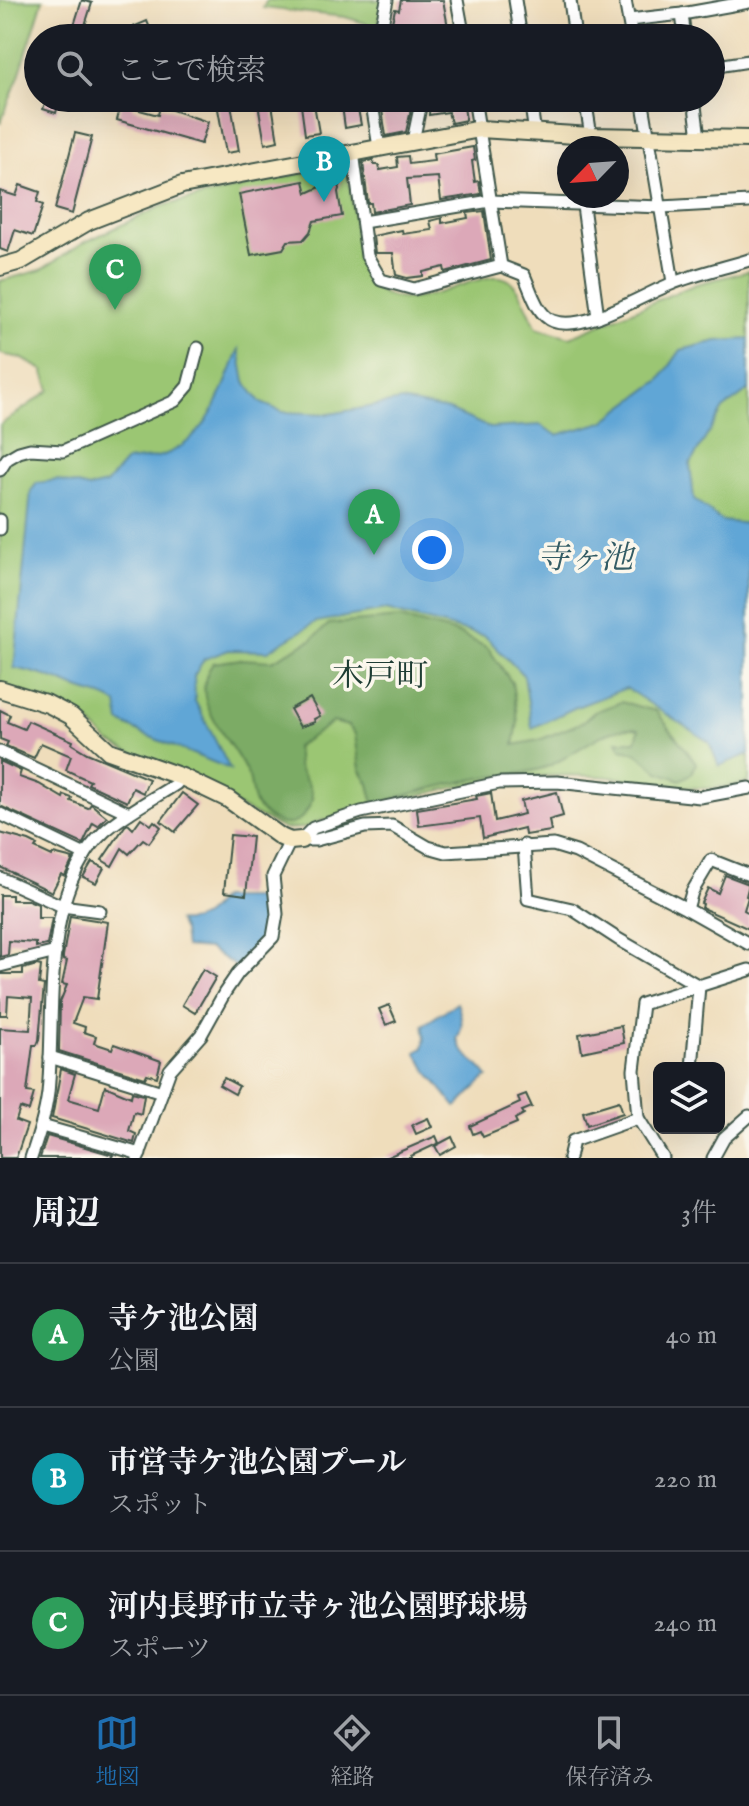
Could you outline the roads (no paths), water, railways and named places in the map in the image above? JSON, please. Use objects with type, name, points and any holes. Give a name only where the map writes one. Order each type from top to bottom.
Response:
[{"type":"street","points":[[382,24],[387,0]]},
{"type":"street","points":[[457,0],[461,24]]},
{"type":"street","points":[[515,0],[519,24]]},
{"type":"street","points":[[570,0],[573,24]]},
{"type":"street","points":[[625,0],[630,24]]},
{"type":"street","points":[[629,20],[749,2]]},
{"type":"street","points":[[682,14],[683,24]]},
{"type":"street","points":[[725,65],[749,61]]},
{"type":"street","points":[[373,112],[379,147]]},
{"type":"street","points":[[413,141],[419,112]]},
{"type":"street","points":[[477,112],[501,266]]},
{"type":"street","points":[[532,112],[535,134]]},
{"type":"street","points":[[0,267],[21,261],[89,221],[182,185],[480,129],[591,136],[587,112]]},
{"type":"street","points":[[644,112],[673,282]]},
{"type":"street","points":[[696,112],[699,138]]},
{"type":"street","points":[[629,137],[749,139]]},
{"type":"street","points":[[353,152],[367,256],[381,280],[414,289],[501,266],[524,275],[543,315],[556,322],[573,323],[598,317],[673,282],[749,260]]},
{"type":"street","points":[[363,222],[490,201],[557,205]]},
{"type":"street","points":[[629,207],[749,202]]},
{"type":"street","points":[[583,208],[598,317]]},
{"type":"street","points":[[0,470],[7,459],[19,452],[30,449],[63,451],[175,401],[188,386],[198,348]]},
{"type":"street","points":[[0,520],[0,529]]},
{"type":"street","points":[[0,689],[48,704],[71,716],[109,751],[182,777],[228,799],[296,840],[316,840],[365,827],[392,826],[428,847],[446,852],[553,845],[576,852],[749,944]]},
{"type":"street","points":[[0,752],[129,813]]},
{"type":"street","points":[[31,1158],[42,1126],[48,1094],[56,952],[62,906],[85,855],[105,832],[182,777]]},
{"type":"street","points":[[42,1126],[139,1156],[170,1070],[201,1035],[225,992],[273,937],[277,914],[273,876],[296,840],[313,828],[361,812],[499,783],[557,782],[700,797],[749,788]]},
{"type":"street","points":[[0,814],[85,855]]},
{"type":"street","points":[[524,845],[528,899],[572,909],[699,986]]},
{"type":"street","points":[[687,909],[692,892],[711,860],[749,875]]},
{"type":"street","points":[[0,878],[62,906],[100,911]]},
{"type":"street","points":[[0,966],[56,952]]},
{"type":"street","points":[[663,1158],[638,1118],[634,1070],[642,1004],[749,970]]},
{"type":"street","points":[[693,1062],[699,986]]},
{"type":"street","points":[[50,1057],[162,1092]]},
{"type":"street","points":[[713,1158],[724,1138],[749,1116]]},
{"type":"street","points":[[569,1158],[573,1141],[638,1118]]},
{"type":"street","points":[[720,1134],[724,1138]]},
{"type":"water","name":"寺ヶ池","points":[[749,339],[749,390],[723,409],[690,464],[694,499],[722,521],[749,524],[749,754],[719,766],[709,742],[626,688],[532,728],[524,676],[485,636],[386,610],[316,622],[268,651],[229,650],[204,659],[194,676],[195,701],[230,769],[120,722],[117,704],[106,698],[14,668],[31,491],[37,483],[57,480],[89,488],[106,484],[126,461],[160,456],[180,447],[204,425],[213,411],[239,349],[245,382],[261,403],[283,412],[330,414],[401,401],[449,410],[490,428],[540,425],[557,435],[603,422],[660,380],[681,350],[717,341]]},
{"type":"water","points":[[221,898],[269,898],[271,926],[263,940],[237,967],[209,949],[185,947],[178,921],[203,916]]},
{"type":"water","points":[[457,1003],[462,1021],[457,1039],[488,1077],[456,1107],[416,1052],[423,1048],[423,1025]]},
{"type":"place","name":"市営寺ケ池公園プール","points":[[324,202]]},
{"type":"place","name":"河内長野市立寺ヶ池公園野球場","points":[[115,310]]},
{"type":"place","name":"寺ケ池公園","points":[[374,555]]},
{"type":"district","name":"木戸町","points":[[380,677]]}]
